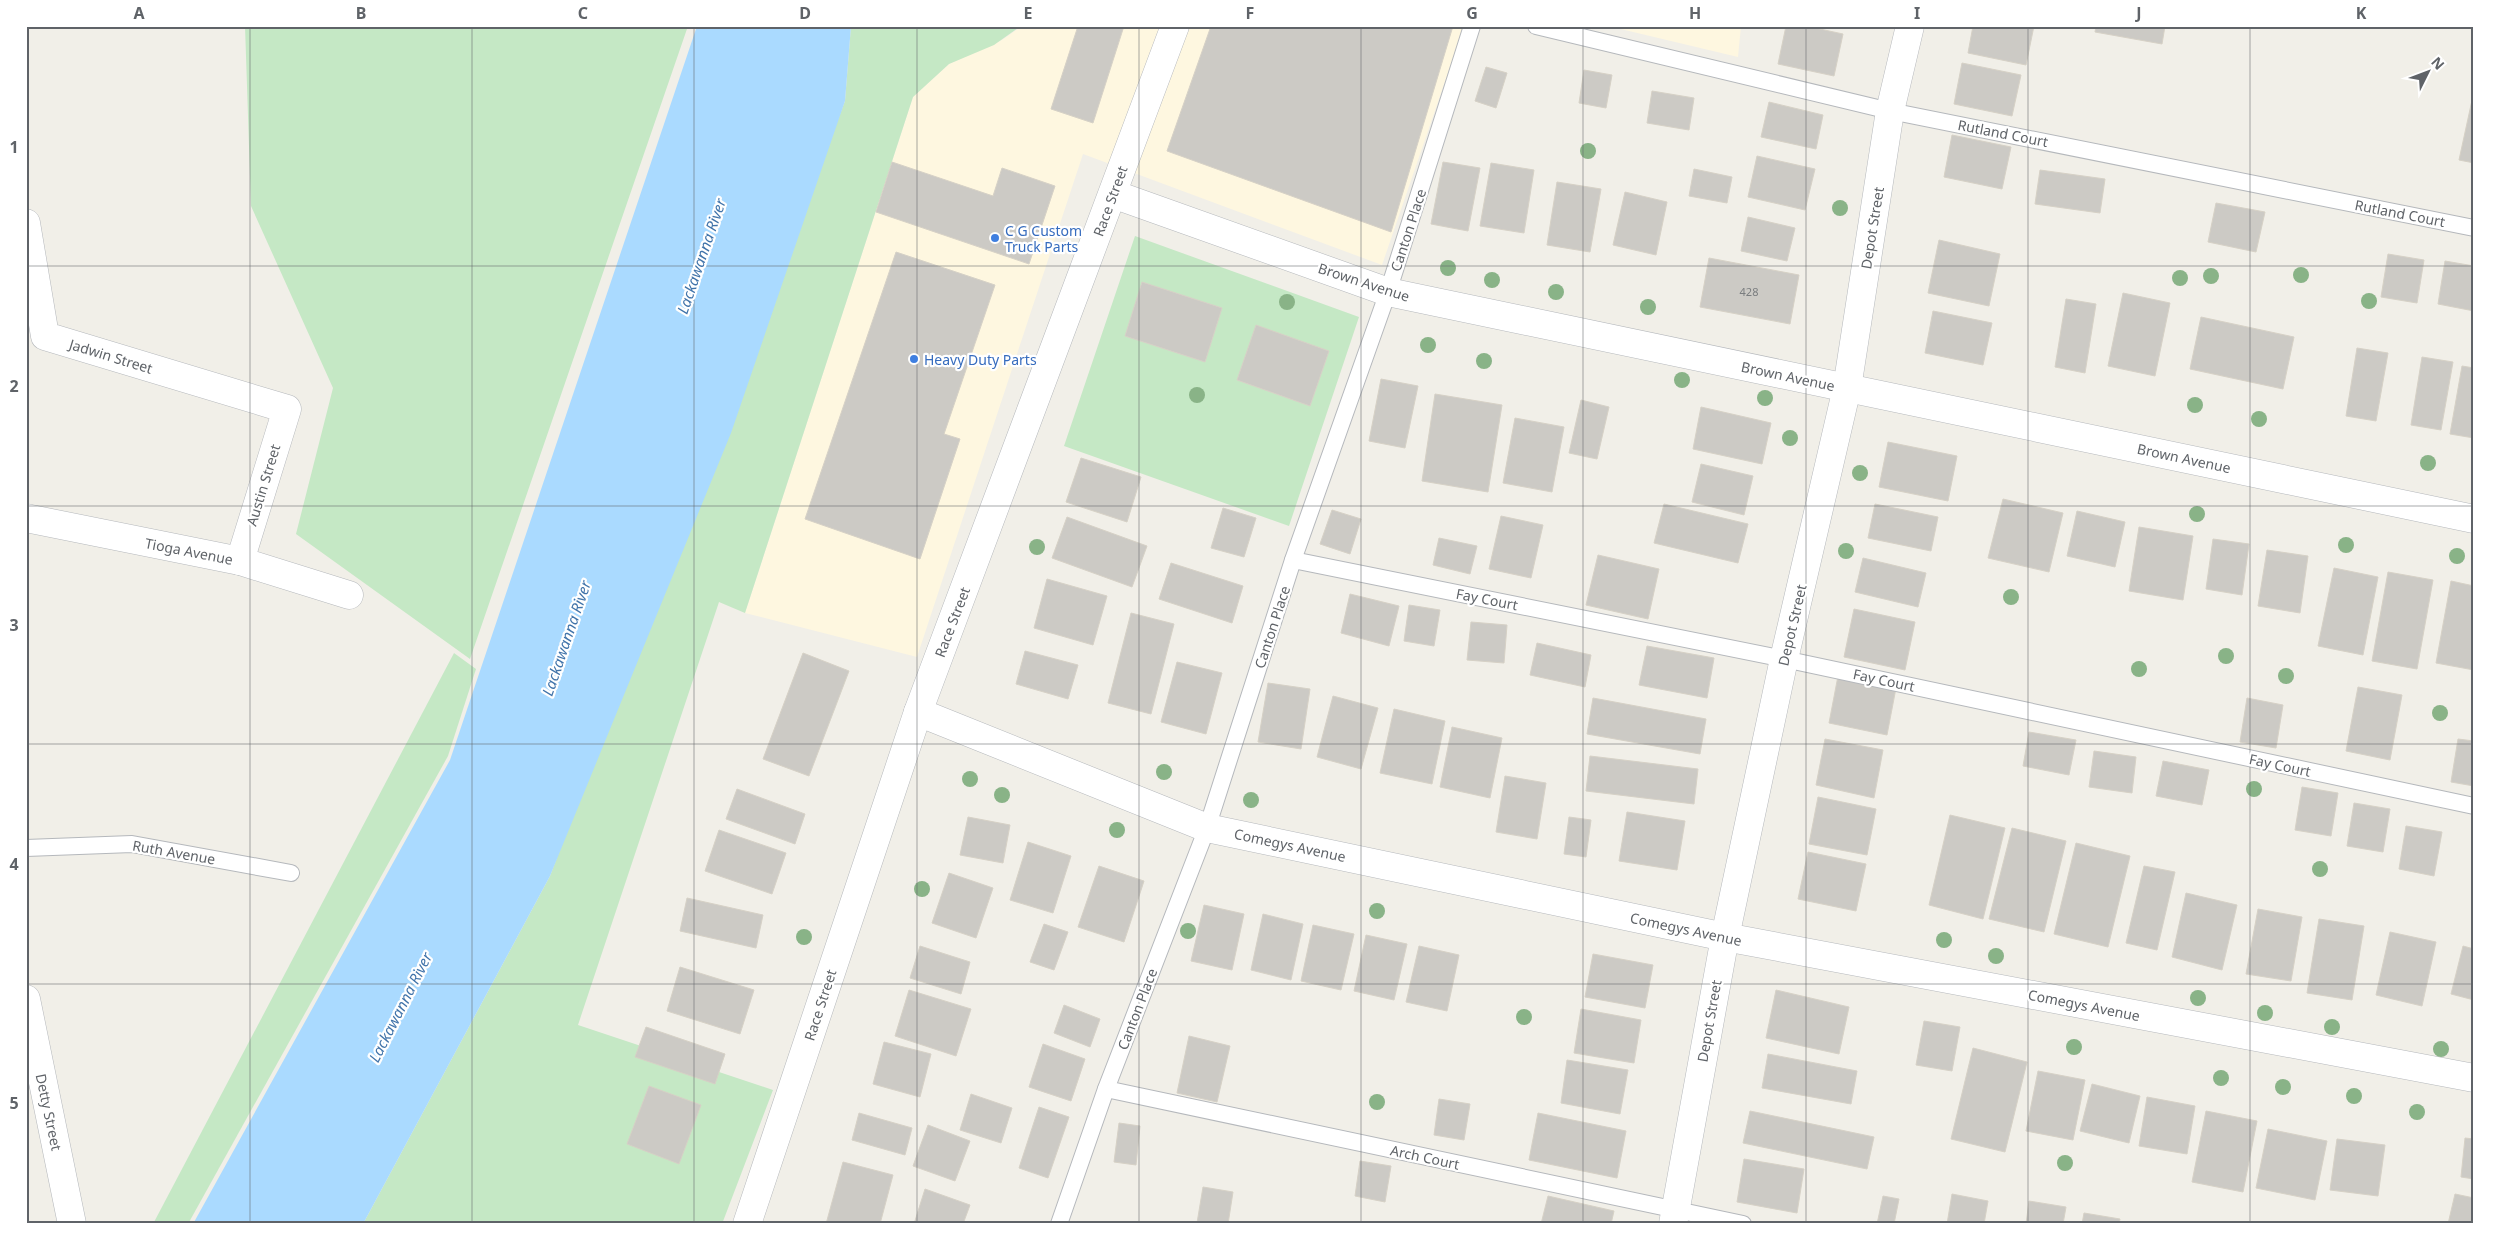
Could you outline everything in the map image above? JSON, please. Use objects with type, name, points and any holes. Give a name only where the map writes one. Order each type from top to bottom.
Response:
[{"type":"street","name":"Race Street","points":[[747,1224],[918,712],[1175,26]]},
{"type":"street","name":"Depot Street","points":[[1674,1217],[1725,937],[1784,659],[1847,388],[1890,111],[1910,26]]},
{"type":"street","name":"Brown Avenue","points":[[1113,194],[1388,292],[2474,519]]},
{"type":"street","name":"Jadwin Street","points":[[26,224],[45,336],[287,409]]},
{"type":"street","name":"Austin Street","points":[[240,562],[287,409]]},
{"type":"street","name":"Tioga Avenue","points":[[26,518],[240,562],[349,595]]},
{"type":"street","name":"Comegys Avenue","points":[[918,712],[1207,828],[1725,937],[2474,1078]]},
{"type":"street","name":"Detty Street","points":[[26,999],[72,1224]]},
{"type":"lane","name":"Canton Place","points":[[1059,1224],[1106,1089],[1207,828],[1293,560],[1388,292],[1472,26]]},
{"type":"lane","name":"Rutland Court","points":[[1536,26],[1890,111],[2474,228]]},
{"type":"lane","name":"Fay Court","points":[[1293,560],[1784,659],[2474,806]]},
{"type":"lane","name":"Ruth Avenue","points":[[26,848],[132,844],[291,873]]},
{"type":"lane","name":"Arch Court","points":[[1106,1089],[1674,1217],[1743,1224]]},
{"type":"shaded area","points":[[1022,26],[1464,26],[1382,265],[1083,154],[917,657],[745,613],[913,97],[949,64],[1002,40]]},
{"type":"shaded area","points":[[1608,26],[1741,26],[1738,57]]},
{"type":"green space","points":[[245,26],[688,26],[470,659],[296,534],[333,388],[251,206]]},
{"type":"green space","points":[[851,26],[1021,26],[994,45],[949,64],[913,97],[745,613],[719,602],[578,1025],[773,1090],[722,1224],[363,1224],[550,876],[845,101]]},
{"type":"green space","points":[[1135,236],[1359,317],[1289,526],[1064,446]],"holes":[[[1142,282],[1222,308],[1205,362],[1125,336]],[[1256,326],[1329,351],[1310,406],[1237,380]]]},
{"type":"green space","points":[[454,653],[476,669],[448,756],[188,1224],[153,1224]]},
{"type":"water","name":"Lackawanna River","points":[[697,26],[851,26],[845,101],[731,433],[550,876],[363,1224],[193,1224],[450,760]]},
{"type":"building","points":[[1078,26],[1124,26],[1093,123],[1051,109]]},
{"type":"building","points":[[1211,26],[1453,26],[1391,232],[1167,151]]},
{"type":"building","points":[[1786,26],[1806,26],[1843,34],[1834,76],[1778,64]]},
{"type":"building","points":[[1973,26],[2034,26],[2026,65],[1968,53]]},
{"type":"building","points":[[2096,26],[2165,26],[2162,44],[2095,32]]},
{"type":"building","points":[[1962,63],[2021,75],[2012,116],[1954,104]]},
{"type":"building","points":[[1486,67],[1507,73],[1496,108],[1475,101]]},
{"type":"building","points":[[1584,70],[1612,75],[1606,108],[1579,103]]},
{"type":"building","points":[[1652,91],[1694,98],[1689,130],[1647,123]]},
{"type":"building","points":[[2474,91],[2474,163],[2459,160]]},
{"type":"building","points":[[1769,102],[1823,115],[1816,149],[1761,137]]},
{"type":"building","points":[[1952,135],[2011,147],[2002,189],[1944,177]]},
{"type":"building","points":[[1757,156],[1815,169],[1805,210],[1748,197]]},
{"type":"building","name":"C G Custom Truck Parts","points":[[892,162],[993,196],[1002,168],[1055,186],[1029,264],[876,212]]},
{"type":"building","points":[[1443,162],[1480,168],[1468,231],[1431,224]]},
{"type":"building","points":[[1491,163],[1534,170],[1524,233],[1480,226]]},
{"type":"building","points":[[1694,169],[1732,177],[1727,203],[1689,196]]},
{"type":"building","points":[[2040,170],[2105,179],[2100,213],[2035,204]]},
{"type":"building","points":[[1557,182],[1601,189],[1590,252],[1547,245]]},
{"type":"building","points":[[1625,192],[1667,202],[1656,255],[1613,245]]},
{"type":"building","points":[[2216,203],[2265,212],[2256,252],[2208,242]]},
{"type":"building","points":[[1748,217],[1795,228],[1787,261],[1741,251]]},
{"type":"building","points":[[1939,240],[2000,254],[1989,306],[1928,293]]},
{"type":"building","name":"Heavy Duty Parts","points":[[896,252],[995,285],[944,434],[960,439],[920,559],[805,519]]},
{"type":"building","points":[[2388,254],[2424,260],[2417,303],[2381,297]]},
{"type":"building","points":[[1709,258],[1799,275],[1790,324],[1700,307]]},
{"type":"building","points":[[2445,261],[2474,266],[2474,311],[2438,304]]},
{"type":"building","points":[[1142,282],[1222,308],[1205,362],[1125,336]]},
{"type":"building","points":[[2123,293],[2170,303],[2155,376],[2108,366]]},
{"type":"building","points":[[2066,299],[2096,304],[2085,373],[2055,367]]},
{"type":"building","points":[[1933,311],[1992,323],[1983,365],[1925,353]]},
{"type":"building","points":[[2201,317],[2294,337],[2283,389],[2190,369]]},
{"type":"building","points":[[1256,325],[1329,351],[1310,406],[1237,380]]},
{"type":"building","points":[[2357,348],[2388,353],[2376,421],[2346,416]]},
{"type":"building","points":[[2422,357],[2453,362],[2441,430],[2411,425]]},
{"type":"building","points":[[2462,366],[2474,368],[2474,438],[2450,434]]},
{"type":"building","points":[[1381,379],[1418,386],[1405,448],[1369,441]]},
{"type":"building","points":[[1435,394],[1502,405],[1488,492],[1422,481]]},
{"type":"building","points":[[1581,400],[1609,407],[1597,459],[1569,453]]},
{"type":"building","points":[[1701,407],[1771,423],[1762,464],[1693,449]]},
{"type":"building","points":[[1515,418],[1564,427],[1552,492],[1503,483]]},
{"type":"building","points":[[1888,442],[1957,456],[1948,501],[1879,487]]},
{"type":"building","points":[[1081,458],[1141,477],[1127,522],[1066,502]]},
{"type":"building","points":[[1701,464],[1753,476],[1744,515],[1692,502]]},
{"type":"building","points":[[2003,499],[2063,513],[2049,572],[1988,558]]},
{"type":"building","points":[[1664,504],[1748,524],[1738,563],[1654,543]]},
{"type":"building","points":[[1875,504],[1938,517],[1931,551],[1868,538]]},
{"type":"building","points":[[1223,508],[1256,518],[1244,557],[1211,548]]},
{"type":"building","points":[[1332,510],[1361,519],[1350,554],[1320,544]]},
{"type":"building","points":[[2077,511],[2125,522],[2115,567],[2067,556]]},
{"type":"building","points":[[1501,516],[1543,525],[1531,578],[1489,569]]},
{"type":"building","points":[[1067,517],[1147,546],[1132,587],[1052,558]]},
{"type":"building","points":[[2139,527],[2193,536],[2183,600],[2129,591]]},
{"type":"building","points":[[1439,538],[1477,546],[1470,574],[1433,565]]},
{"type":"building","points":[[2213,539],[2249,544],[2242,595],[2206,589]]},
{"type":"building","points":[[2267,550],[2308,556],[2300,613],[2258,606]]},
{"type":"building","points":[[1598,555],[1659,569],[1648,619],[1586,605]]},
{"type":"building","points":[[1863,558],[1926,573],[1918,607],[1855,592]]},
{"type":"building","points":[[1171,563],[1243,586],[1232,623],[1159,599]]},
{"type":"building","points":[[2334,568],[2378,577],[2363,655],[2318,646]]},
{"type":"building","points":[[2388,572],[2433,580],[2417,669],[2372,661]]},
{"type":"building","points":[[1047,579],[1107,596],[1093,645],[1034,628]]},
{"type":"building","points":[[2451,581],[2474,586],[2474,670],[2436,663]]},
{"type":"building","points":[[1350,594],[1399,606],[1389,646],[1341,633]]},
{"type":"building","points":[[1409,605],[1440,610],[1434,646],[1404,641]]},
{"type":"building","points":[[1854,609],[1915,622],[1905,670],[1844,657]]},
{"type":"building","points":[[1131,613],[1174,624],[1151,714],[1108,703]]},
{"type":"building","points":[[1471,622],[1507,625],[1504,663],[1467,660]]},
{"type":"building","points":[[1537,643],[1591,655],[1585,687],[1530,675]]},
{"type":"building","points":[[1647,646],[1714,658],[1707,698],[1639,685]]},
{"type":"building","points":[[1025,651],[1078,665],[1068,699],[1016,684]]},
{"type":"building","points":[[803,653],[849,671],[809,776],[763,759]]},
{"type":"building","points":[[1177,662],[1222,673],[1206,734],[1161,722]]},
{"type":"building","points":[[1838,676],[1896,688],[1887,735],[1829,723]]},
{"type":"building","points":[[1268,683],[1310,689],[1301,749],[1258,742]]},
{"type":"building","points":[[2358,687],[2402,695],[2390,760],[2346,751]]},
{"type":"building","points":[[1333,696],[1378,708],[1361,769],[1317,757]]},
{"type":"building","points":[[1593,698],[1706,719],[1700,754],[1587,734]]},
{"type":"building","points":[[2247,698],[2283,705],[2276,748],[2240,742]]},
{"type":"building","points":[[1394,709],[1445,721],[1432,784],[1380,773]]},
{"type":"building","points":[[1452,727],[1502,738],[1490,798],[1440,787]]},
{"type":"building","points":[[2029,732],[2076,740],[2069,775],[2023,766]]},
{"type":"building","points":[[1825,739],[1883,750],[1874,798],[1816,785]]},
{"type":"building","points":[[2458,739],[2474,741],[2474,786],[2451,782]]},
{"type":"building","points":[[2094,751],[2136,757],[2132,793],[2089,787]]},
{"type":"building","points":[[1590,756],[1698,769],[1694,804],[1586,791]]},
{"type":"building","points":[[2163,761],[2209,770],[2202,805],[2156,796]]},
{"type":"building","points":[[1505,776],[1546,783],[1537,839],[1496,832]]},
{"type":"building","points":[[2302,787],[2338,793],[2331,836],[2295,830]]},
{"type":"building","points":[[737,789],[805,814],[795,844],[726,819]]},
{"type":"building","points":[[1818,797],[1876,809],[1867,855],[1809,844]]},
{"type":"building","points":[[2354,803],[2390,809],[2383,852],[2347,846]]},
{"type":"building","points":[[1627,812],[1685,821],[1677,870],[1619,861]]},
{"type":"building","points":[[1950,815],[2005,828],[1983,919],[1929,905]]},
{"type":"building","points":[[968,817],[1010,825],[1003,863],[960,855]]},
{"type":"building","points":[[1569,817],[1591,820],[1586,857],[1564,854]]},
{"type":"building","points":[[2406,826],[2442,832],[2434,876],[2399,869]]},
{"type":"building","points":[[2012,828],[2066,841],[2044,932],[1989,919]]},
{"type":"building","points":[[719,830],[786,853],[772,894],[705,871]]},
{"type":"building","points":[[1028,842],[1071,856],[1053,913],[1010,900]]},
{"type":"building","points":[[2076,843],[2130,856],[2108,947],[2054,934]]},
{"type":"building","points":[[1808,852],[1866,864],[1856,911],[1798,899]]},
{"type":"building","points":[[1099,866],[1144,881],[1124,942],[1078,927]]},
{"type":"building","points":[[2144,866],[2175,872],[2157,950],[2126,943]]},
{"type":"building","points":[[949,873],[993,888],[976,938],[932,923]]},
{"type":"building","points":[[2186,893],[2237,905],[2222,970],[2172,957]]},
{"type":"building","points":[[687,898],[763,915],[756,948],[680,931]]},
{"type":"building","points":[[1204,905],[1244,914],[1232,970],[1191,961]]},
{"type":"building","points":[[2258,909],[2302,917],[2291,981],[2246,974]]},
{"type":"building","points":[[1263,914],[1303,924],[1291,980],[1251,970]]},
{"type":"building","points":[[2319,919],[2364,926],[2352,1000],[2307,993]]},
{"type":"building","points":[[1044,924],[1068,932],[1054,970],[1030,962]]},
{"type":"building","points":[[1313,925],[1354,934],[1341,990],[1301,981]]},
{"type":"building","points":[[2390,932],[2436,942],[2422,1006],[2376,995]]},
{"type":"building","points":[[1366,935],[1407,944],[1394,1000],[1354,991]]},
{"type":"building","points":[[920,946],[970,962],[961,994],[910,978]]},
{"type":"building","points":[[1419,946],[1459,955],[1447,1011],[1406,1002]]},
{"type":"building","points":[[2463,946],[2474,949],[2474,1000],[2451,994]]},
{"type":"building","points":[[1593,954],[1653,965],[1645,1008],[1585,997]]},
{"type":"building","points":[[680,967],[754,990],[740,1034],[667,1011]]},
{"type":"building","points":[[909,990],[971,1009],[956,1056],[895,1036]]},
{"type":"building","points":[[1776,990],[1849,1007],[1839,1054],[1766,1038]]},
{"type":"building","points":[[1064,1005],[1100,1019],[1090,1047],[1054,1033]]},
{"type":"building","points":[[1581,1009],[1641,1020],[1634,1063],[1574,1053]]},
{"type":"building","points":[[1924,1021],[1960,1027],[1952,1071],[1916,1065]]},
{"type":"building","points":[[646,1027],[725,1054],[715,1084],[635,1057]]},
{"type":"building","points":[[1189,1036],[1230,1046],[1217,1102],[1177,1093]]},
{"type":"building","points":[[884,1042],[931,1054],[920,1097],[873,1084]]},
{"type":"building","points":[[1043,1044],[1085,1059],[1071,1101],[1029,1087]]},
{"type":"building","points":[[1973,1048],[2027,1062],[2005,1152],[1951,1139]]},
{"type":"building","points":[[1768,1054],[1857,1071],[1851,1104],[1762,1088]]},
{"type":"building","points":[[1567,1060],[1628,1070],[1620,1114],[1561,1103]]},
{"type":"building","points":[[2038,1071],[2085,1080],[2073,1140],[2026,1131]]},
{"type":"building","points":[[2092,1084],[2140,1096],[2129,1143],[2080,1131]]},
{"type":"building","points":[[649,1086],[701,1105],[679,1164],[627,1144]]},
{"type":"building","points":[[971,1094],[1012,1108],[1001,1143],[960,1130]]},
{"type":"building","points":[[2147,1097],[2195,1106],[2187,1154],[2139,1146]]},
{"type":"building","points":[[1439,1099],[1470,1104],[1464,1140],[1434,1135]]},
{"type":"building","points":[[1039,1107],[1069,1117],[1048,1178],[1019,1168]]},
{"type":"building","points":[[1750,1111],[1874,1137],[1867,1169],[1743,1143]]},
{"type":"building","points":[[2206,1111],[2257,1121],[2243,1192],[2192,1182]]},
{"type":"building","points":[[859,1113],[912,1128],[905,1155],[852,1140]]},
{"type":"building","points":[[1538,1113],[1626,1131],[1617,1178],[1529,1160]]},
{"type":"building","points":[[1119,1123],[1140,1126],[1136,1165],[1114,1162]]},
{"type":"building","points":[[928,1125],[970,1141],[955,1181],[913,1166]]},
{"type":"building","points":[[2268,1129],[2327,1141],[2315,1200],[2256,1188]]},
{"type":"building","points":[[2465,1138],[2474,1139],[2474,1179],[2461,1177]]},
{"type":"building","points":[[2337,1139],[2385,1145],[2378,1196],[2330,1190]]},
{"type":"building","points":[[1744,1159],[1804,1169],[1797,1213],[1737,1202]]},
{"type":"building","points":[[1360,1161],[1391,1166],[1385,1202],[1355,1196]]},
{"type":"building","points":[[843,1162],[893,1175],[880,1224],[826,1224]]},
{"type":"building","points":[[1203,1187],[1233,1192],[1228,1224],[1197,1223]]},
{"type":"building","points":[[925,1189],[970,1205],[963,1224],[914,1224]]},
{"type":"building","points":[[1952,1194],[1988,1201],[1984,1224],[1947,1224]]},
{"type":"building","points":[[2455,1194],[2474,1198],[2474,1224],[2448,1224]]},
{"type":"building","points":[[1548,1196],[1614,1211],[1611,1224],[1541,1224]]},
{"type":"building","points":[[1883,1196],[1899,1199],[1894,1224],[1877,1224]]},
{"type":"building","points":[[2029,1201],[2066,1207],[2063,1224],[2026,1224]]},
{"type":"building","points":[[2084,1213],[2120,1219],[2119,1224],[2082,1224]]},
{"type":"place","name":"C G Custom Truck Parts","points":[[995,238]]},
{"type":"place","name":"Heavy Duty Parts","points":[[914,359]]}]
